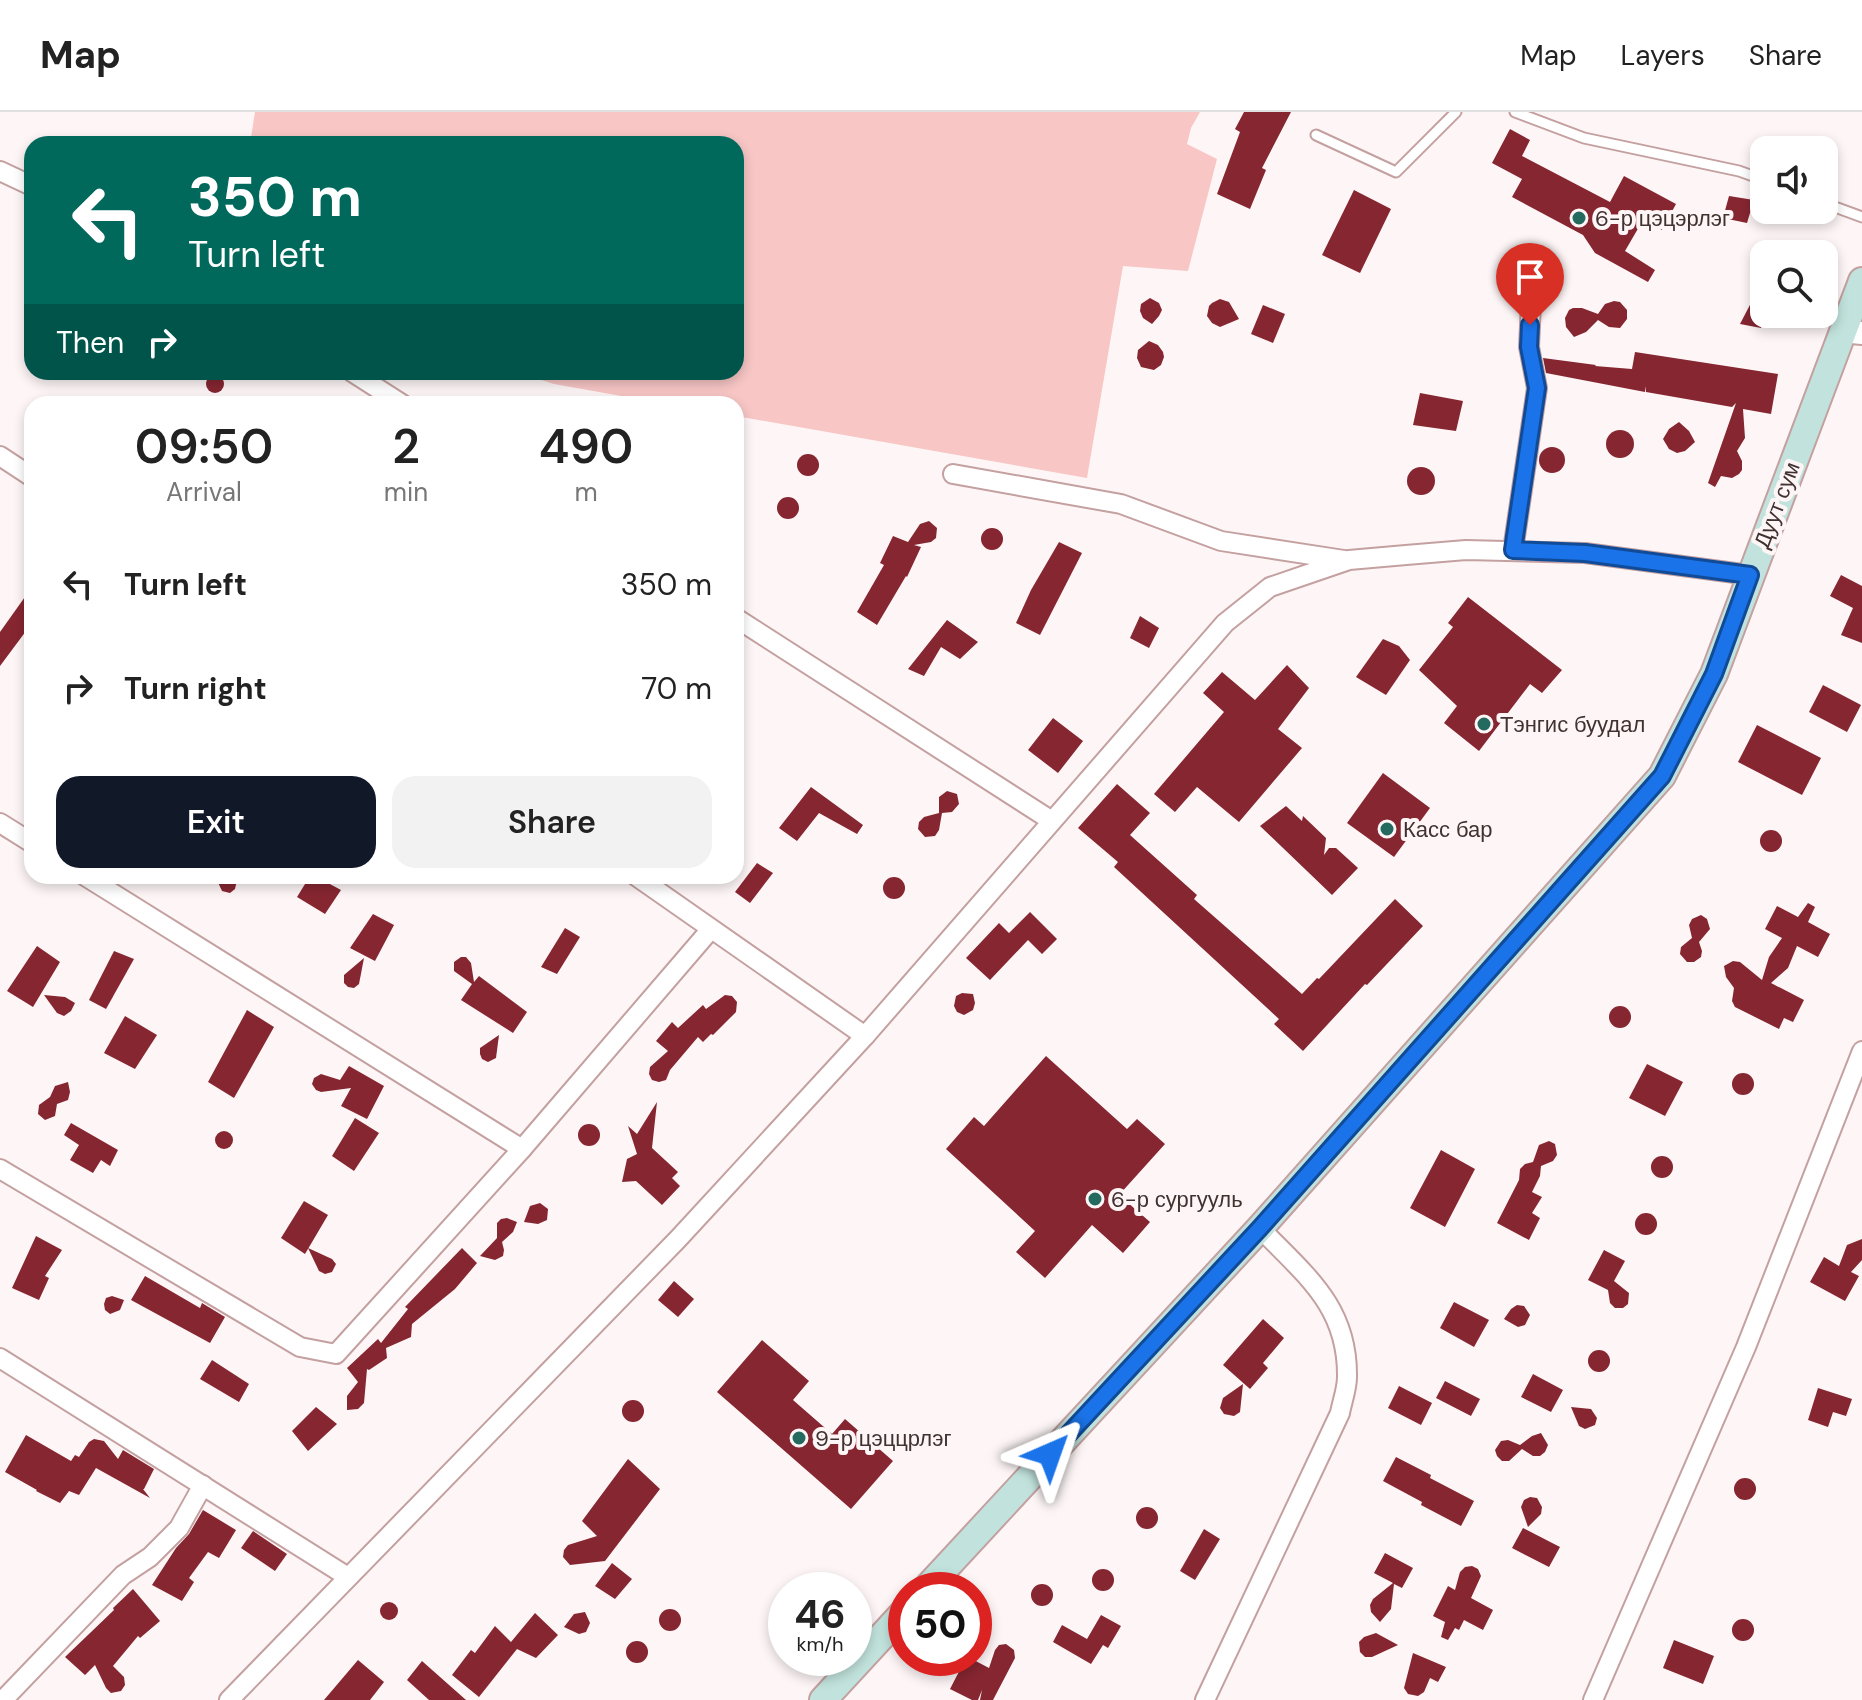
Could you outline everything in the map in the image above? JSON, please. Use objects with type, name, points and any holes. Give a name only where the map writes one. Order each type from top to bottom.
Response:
[{"type":"main road","name":"Дуут сум","points":[[942,1572],[1260,1228],[1662,776],[1714,674],[1750,575],[1852,332],[1862,281]]},
{"type":"main road","points":[[823,1700],[888,1630]]},
{"type":"street","points":[[0,171],[24,182]]},
{"type":"street","points":[[1513,550],[1537,388],[1529,347],[1532,280]]},
{"type":"street","points":[[364,380],[390,396]]},
{"type":"street","points":[[0,456],[24,472]]},
{"type":"street","points":[[953,474],[1121,504],[1221,541],[1349,560],[1466,550],[1513,550],[1585,553],[1750,575]]},
{"type":"street","points":[[229,1700],[678,1239],[865,1036],[1225,623],[1270,587],[1349,560]]},
{"type":"street","points":[[744,623],[1052,821]]},
{"type":"street","points":[[0,823],[24,838]]},
{"type":"street","points":[[98,884],[522,1149]]},
{"type":"street","points":[[647,884],[865,1036]]},
{"type":"street","points":[[0,1169],[300,1347],[336,1354],[522,1149],[711,929]]},
{"type":"street","points":[[1593,1700],[1746,1347],[1862,1051]]},
{"type":"street","points":[[1205,1700],[1340,1413],[1347,1379],[1345,1342],[1335,1313],[1316,1286],[1260,1228]]},
{"type":"street","points":[[0,1358],[348,1577]]},
{"type":"street","points":[[3,1700],[123,1575],[150,1557],[179,1528],[203,1485]]},
{"type":"lane","points":[[1316,135],[1396,172],[1456,112]]},
{"type":"lane","points":[[1515,112],[1584,138],[1750,175]]},
{"type":"lane","points":[[1838,208],[1862,217]]},
{"type":"shaded area","points":[[255,112],[1200,112],[1187,144],[1217,159],[1188,271],[1123,266],[1087,478],[744,417],[744,396],[621,396],[541,380],[744,380],[744,136],[251,136]]},
{"type":"building","points":[[1244,112],[1291,112],[1262,168],[1266,170],[1250,209],[1217,194],[1240,132],[1235,129]]},
{"type":"building","points":[[1510,129],[1530,140],[1522,156],[1610,202],[1624,176],[1676,204],[1662,230],[1643,220],[1625,251],[1655,270],[1648,282],[1595,253],[1583,235],[1512,197],[1522,179],[1492,163]]},
{"type":"building","points":[[1354,190],[1391,209],[1360,273],[1322,255]]},
{"type":"building","points":[[1729,196],[1750,199],[1747,223],[1723,218]]},
{"type":"building","points":[[1150,298],[1159,303],[1162,310],[1152,324],[1143,318],[1140,311],[1141,304]]},
{"type":"building","points":[[1220,299],[1229,302],[1239,319],[1220,327],[1207,316],[1209,306]]},
{"type":"building","points":[[1620,302],[1627,310],[1627,319],[1620,328],[1609,327],[1598,320],[1586,332],[1574,337],[1566,327],[1565,318],[1569,310],[1582,308],[1598,314],[1605,304]]},
{"type":"building","points":[[1263,305],[1285,314],[1273,343],[1251,334]]},
{"type":"building","points":[[1750,305],[1750,326],[1740,324]]},
{"type":"building","points":[[1149,341],[1158,345],[1164,357],[1161,365],[1154,370],[1141,367],[1137,358],[1138,350]]},
{"type":"building","points":[[1635,352],[1778,374],[1771,414],[1743,409],[1745,438],[1737,451],[1742,461],[1739,474],[1732,478],[1721,476],[1715,487],[1708,483],[1736,403],[1732,407],[1646,392],[1646,386],[1645,392],[1546,373],[1543,358],[1632,369]]},
{"type":"building","points":[[208,380],[223,381],[221,390],[215,393],[206,384]]},
{"type":"building","points":[[1420,393],[1463,401],[1456,431],[1413,425]]},
{"type":"building","points":[[1679,422],[1695,442],[1685,451],[1677,453],[1669,449],[1663,439],[1669,429]]},
{"type":"building","points":[[1620,430],[1630,434],[1634,444],[1630,454],[1620,458],[1610,454],[1606,444],[1610,434]]},
{"type":"building","points":[[1552,447],[1562,450],[1565,460],[1562,470],[1552,473],[1542,470],[1539,460],[1542,450]]},
{"type":"building","points":[[808,454],[816,457],[819,465],[816,473],[808,476],[800,473],[797,465],[800,457]]},
{"type":"building","points":[[1421,467],[1431,471],[1435,481],[1431,491],[1421,495],[1411,491],[1407,481],[1411,471]]},
{"type":"building","points":[[788,497],[796,500],[799,508],[796,516],[788,519],[780,516],[777,508],[780,500]]},
{"type":"building","points":[[929,521],[937,528],[936,538],[914,545],[921,547],[907,577],[877,625],[857,612],[884,565],[880,563],[893,536],[908,542],[920,524]]},
{"type":"building","points":[[992,528],[1000,531],[1003,539],[1000,547],[992,550],[984,547],[981,539],[984,531]]},
{"type":"building","points":[[1059,542],[1082,553],[1040,635],[1016,623]]},
{"type":"building","points":[[1841,575],[1862,586],[1862,643],[1841,635],[1853,608],[1830,596]]},
{"type":"building","points":[[1468,597],[1562,670],[1542,693],[1530,684],[1479,751],[1444,723],[1457,706],[1419,670],[1453,627],[1448,623]]},
{"type":"building","points":[[24,598],[24,634],[0,666],[0,632]]},
{"type":"building","points":[[1140,616],[1159,628],[1149,648],[1130,638]]},
{"type":"building","points":[[947,620],[978,642],[960,659],[941,647],[924,676],[908,669]]},
{"type":"building","points":[[1383,639],[1399,646],[1410,660],[1386,695],[1356,677]]},
{"type":"building","points":[[1287,665],[1309,688],[1278,729],[1302,748],[1239,822],[1197,787],[1175,812],[1154,794],[1224,712],[1203,693],[1222,672],[1255,700]]},
{"type":"building","points":[[1823,685],[1861,705],[1847,732],[1809,712]]},
{"type":"building","points":[[1053,718],[1083,741],[1058,773],[1028,750]]},
{"type":"building","points":[[1757,725],[1821,758],[1802,795],[1738,762]]},
{"type":"building","points":[[1383,773],[1430,808],[1394,857],[1347,823]]},
{"type":"building","points":[[1117,784],[1150,813],[1130,835],[1197,895],[1194,899],[1302,994],[1395,899],[1423,926],[1303,1051],[1274,1024],[1279,1019],[1114,867],[1118,862],[1078,828]]},
{"type":"building","points":[[811,787],[863,825],[857,834],[819,813],[797,841],[779,828]]},
{"type":"building","points":[[947,791],[957,794],[959,804],[952,812],[942,813],[935,836],[925,837],[918,829],[919,822],[924,817],[939,813],[939,797]]},
{"type":"building","points":[[1286,806],[1302,821],[1303,816],[1326,838],[1324,855],[1329,848],[1336,848],[1358,868],[1332,895],[1260,826]]},
{"type":"building","points":[[1771,830],[1779,833],[1782,841],[1779,849],[1771,852],[1763,849],[1760,841],[1763,833]]},
{"type":"building","points":[[757,863],[773,873],[750,903],[735,892]]},
{"type":"building","points":[[894,877],[902,880],[905,888],[902,896],[894,899],[886,896],[883,888],[886,880]]},
{"type":"building","points":[[219,884],[236,884],[230,893],[222,891]]},
{"type":"building","points":[[305,884],[330,884],[341,890],[325,914],[297,897]]},
{"type":"building","points":[[1808,903],[1815,907],[1808,922],[1830,934],[1818,957],[1797,946],[1788,968],[1771,983],[1804,1000],[1793,1022],[1784,1018],[1779,1029],[1735,1007],[1732,1001],[1734,988],[1726,977],[1724,966],[1733,961],[1740,962],[1762,980],[1769,957],[1782,938],[1765,929],[1777,906],[1798,917]]},
{"type":"building","points":[[1030,912],[1057,939],[1042,954],[1028,940],[990,980],[966,958],[999,923],[1009,933]]},
{"type":"building","points":[[373,914],[394,925],[375,961],[350,948]]},
{"type":"building","points":[[1701,915],[1707,919],[1710,929],[1699,942],[1701,957],[1687,962],[1680,954],[1681,947],[1692,938],[1689,925],[1692,919]]},
{"type":"building","points":[[565,928],[580,937],[557,974],[541,967]]},
{"type":"building","points":[[37,946],[60,962],[33,1007],[7,991]]},
{"type":"building","points":[[114,951],[134,959],[106,1009],[89,1000]]},
{"type":"building","points":[[466,957],[471,963],[474,982],[479,976],[527,1012],[513,1033],[461,1000],[472,984],[454,971],[454,962]]},
{"type":"building","points":[[364,958],[359,984],[354,988],[348,987],[344,983],[344,975]]},
{"type":"building","points":[[973,994],[975,1003],[973,1010],[964,1015],[957,1012],[954,1006],[956,996]]},
{"type":"building","points":[[44,995],[65,997],[75,1003],[64,1016],[57,1013]]},
{"type":"building","points":[[725,995],[732,996],[737,1002],[736,1012],[703,1042],[698,1037],[670,1070],[666,1080],[652,1080],[650,1067],[668,1051],[656,1041],[672,1022],[678,1028],[703,1005],[706,1009]]},
{"type":"building","points":[[1620,1006],[1628,1009],[1631,1017],[1628,1025],[1620,1028],[1612,1025],[1609,1017],[1612,1009]]},
{"type":"building","points":[[247,1010],[274,1027],[234,1098],[208,1082]]},
{"type":"building","points":[[125,1016],[157,1035],[135,1069],[104,1053]]},
{"type":"building","points":[[499,1035],[496,1058],[488,1062],[482,1059],[480,1048]]},
{"type":"building","name":"6-р сургууль","points":[[1046,1056],[1127,1129],[1137,1119],[1165,1144],[1119,1195],[1150,1222],[1123,1253],[1092,1225],[1045,1278],[1016,1252],[1035,1231],[946,1149],[974,1117],[984,1126]]},
{"type":"building","points":[[1647,1064],[1683,1082],[1665,1116],[1629,1098]]},
{"type":"building","points":[[349,1066],[384,1086],[367,1119],[341,1106],[351,1088],[321,1092],[312,1084],[314,1078],[321,1074],[340,1080]]},
{"type":"building","points":[[1743,1073],[1751,1076],[1754,1084],[1751,1092],[1743,1095],[1735,1092],[1732,1084],[1735,1076]]},
{"type":"building","points":[[68,1082],[68,1100],[57,1104],[55,1116],[45,1120],[38,1114],[39,1105],[50,1097],[55,1086]]},
{"type":"building","points":[[657,1102],[652,1148],[678,1172],[672,1178],[680,1186],[662,1205],[636,1181],[622,1182],[627,1159],[637,1154],[628,1126],[637,1134]]},
{"type":"building","points":[[355,1118],[379,1133],[354,1171],[332,1156]]},
{"type":"building","points":[[71,1123],[118,1150],[110,1166],[101,1160],[93,1173],[70,1160],[79,1145],[64,1135]]},
{"type":"building","points":[[589,1124],[597,1127],[600,1135],[597,1143],[589,1146],[581,1143],[578,1135],[581,1127]]},
{"type":"building","points":[[224,1131],[233,1140],[224,1149],[215,1140]]},
{"type":"building","points":[[1549,1141],[1555,1144],[1557,1155],[1553,1161],[1541,1166],[1532,1192],[1542,1197],[1532,1213],[1540,1218],[1529,1240],[1497,1223],[1519,1180],[1520,1169],[1533,1162],[1539,1145]]},
{"type":"building","points":[[1441,1150],[1475,1169],[1445,1227],[1410,1208]]},
{"type":"building","points":[[1662,1156],[1670,1159],[1673,1167],[1670,1175],[1662,1178],[1654,1175],[1651,1167],[1654,1159]]},
{"type":"building","points":[[304,1201],[328,1215],[305,1254],[281,1238]]},
{"type":"building","points":[[540,1203],[548,1209],[547,1220],[538,1224],[524,1222],[530,1206]]},
{"type":"building","points":[[1646,1213],[1654,1216],[1657,1224],[1654,1232],[1646,1235],[1638,1232],[1635,1224],[1638,1216]]},
{"type":"building","points":[[507,1218],[517,1222],[513,1232],[502,1242],[503,1256],[495,1260],[480,1256],[497,1238],[497,1223]]},
{"type":"building","points":[[36,1236],[62,1250],[45,1276],[49,1278],[39,1300],[12,1288]]},
{"type":"building","points":[[1862,1239],[1862,1260],[1851,1272],[1859,1276],[1845,1301],[1810,1282],[1824,1257],[1839,1266],[1847,1245]]},
{"type":"building","points":[[308,1248],[332,1259],[336,1264],[332,1272],[325,1274],[319,1271]]},
{"type":"building","points":[[462,1248],[477,1263],[455,1289],[412,1324],[411,1337],[386,1348],[387,1358],[367,1369],[364,1403],[358,1409],[347,1410],[347,1396],[358,1382],[347,1368],[378,1339],[381,1343],[408,1309],[405,1307]]},
{"type":"building","points":[[1604,1250],[1625,1261],[1614,1281],[1629,1293],[1628,1304],[1623,1308],[1615,1308],[1610,1303],[1608,1290],[1588,1280]]},
{"type":"building","points":[[145,1276],[200,1308],[202,1303],[225,1317],[210,1343],[131,1300]]},
{"type":"building","points":[[674,1281],[694,1299],[678,1317],[658,1300]]},
{"type":"building","points":[[112,1296],[124,1300],[120,1310],[110,1314],[104,1304],[106,1298]]},
{"type":"building","points":[[1454,1302],[1489,1320],[1474,1347],[1440,1328]]},
{"type":"building","points":[[1517,1305],[1524,1306],[1530,1315],[1525,1325],[1518,1327],[1504,1319]]},
{"type":"building","points":[[1263,1319],[1284,1338],[1263,1363],[1268,1368],[1250,1389],[1223,1365]]},
{"type":"building","points":[[762,1340],[809,1381],[793,1400],[832,1434],[845,1419],[893,1461],[851,1509],[717,1392]]},
{"type":"building","points":[[1599,1350],[1607,1353],[1610,1361],[1607,1369],[1599,1372],[1591,1369],[1588,1361],[1591,1353]]},
{"type":"building","points":[[212,1360],[249,1384],[239,1402],[200,1379]]},
{"type":"building","points":[[1533,1374],[1563,1390],[1551,1412],[1521,1397]]},
{"type":"building","points":[[1445,1381],[1480,1399],[1471,1416],[1436,1398]]},
{"type":"building","points":[[1243,1384],[1240,1412],[1234,1416],[1224,1414],[1220,1408],[1223,1398]]},
{"type":"building","points":[[1399,1386],[1432,1403],[1421,1425],[1388,1408]]},
{"type":"building","points":[[1818,1388],[1852,1399],[1846,1416],[1833,1412],[1828,1427],[1808,1420]]},
{"type":"building","points":[[633,1400],[641,1403],[644,1411],[641,1419],[633,1422],[625,1419],[622,1411],[625,1403]]},
{"type":"building","points":[[316,1407],[337,1424],[308,1451],[292,1431]]},
{"type":"building","points":[[1571,1407],[1591,1409],[1597,1418],[1595,1425],[1585,1429],[1579,1426]]},
{"type":"building","points":[[1541,1433],[1548,1445],[1540,1456],[1533,1456],[1522,1449],[1509,1461],[1502,1461],[1497,1456],[1495,1450],[1501,1441],[1508,1440],[1520,1445]]},
{"type":"building","points":[[26,1435],[71,1461],[75,1455],[79,1457],[94,1439],[104,1441],[118,1459],[123,1450],[154,1469],[143,1489],[150,1498],[96,1468],[79,1495],[69,1491],[60,1503],[36,1491],[5,1472]]},
{"type":"building","points":[[1396,1457],[1474,1501],[1461,1526],[1383,1481]]},
{"type":"building","points":[[628,1459],[660,1489],[605,1561],[570,1565],[563,1557],[564,1550],[568,1545],[597,1536],[582,1521]]},
{"type":"building","points":[[1745,1478],[1753,1481],[1756,1489],[1753,1497],[1745,1500],[1737,1497],[1734,1489],[1737,1481]]},
{"type":"building","points":[[1537,1498],[1542,1507],[1541,1514],[1528,1527],[1521,1507],[1524,1500]]},
{"type":"building","points":[[1147,1507],[1155,1510],[1158,1518],[1155,1526],[1147,1529],[1139,1526],[1136,1518],[1139,1510]]},
{"type":"building","points":[[203,1510],[236,1530],[219,1558],[208,1552],[189,1578],[194,1582],[182,1601],[152,1585]]},
{"type":"building","points":[[1523,1528],[1560,1547],[1549,1567],[1512,1548]]},
{"type":"building","points":[[1204,1529],[1220,1539],[1195,1580],[1180,1571]]},
{"type":"building","points":[[253,1531],[287,1554],[275,1571],[241,1548]]},
{"type":"building","points":[[1385,1553],[1413,1568],[1402,1588],[1394,1584],[1391,1609],[1380,1622],[1371,1612],[1370,1605],[1393,1583],[1374,1573]]},
{"type":"building","points":[[612,1563],[632,1579],[615,1599],[595,1586]]},
{"type":"building","points":[[1472,1566],[1478,1569],[1481,1576],[1471,1598],[1493,1610],[1483,1630],[1464,1620],[1448,1640],[1441,1637],[1445,1622],[1433,1616],[1448,1586],[1455,1590],[1460,1572]]},
{"type":"building","points":[[1103,1569],[1111,1572],[1114,1580],[1111,1588],[1103,1591],[1095,1588],[1092,1580],[1095,1572]]},
{"type":"building","points":[[1042,1584],[1050,1587],[1053,1595],[1050,1603],[1042,1606],[1034,1603],[1031,1595],[1034,1587]]},
{"type":"building","points":[[133,1589],[160,1621],[140,1638],[138,1636],[113,1666],[124,1677],[125,1685],[121,1691],[111,1693],[95,1665],[85,1675],[65,1657]]},
{"type":"building","points":[[385,1602],[393,1602],[398,1611],[396,1618],[385,1620],[380,1615],[380,1607]]},
{"type":"building","points":[[670,1609],[678,1612],[681,1620],[678,1628],[670,1631],[662,1628],[659,1620],[662,1612]]},
{"type":"building","points":[[585,1612],[590,1623],[586,1632],[579,1634],[564,1627],[574,1614]]},
{"type":"building","points":[[535,1613],[558,1635],[536,1658],[517,1649],[479,1697],[452,1675],[471,1650],[475,1653],[495,1626],[511,1642]]},
{"type":"building","points":[[1101,1615],[1121,1626],[1108,1648],[1103,1645],[1091,1664],[1053,1642],[1062,1625],[1087,1639]]},
{"type":"building","points":[[1743,1619],[1751,1622],[1754,1630],[1751,1638],[1743,1641],[1735,1638],[1732,1630],[1735,1622]]},
{"type":"building","points":[[1376,1633],[1398,1645],[1365,1657],[1360,1652],[1359,1642]]},
{"type":"building","points":[[1674,1640],[1714,1656],[1703,1684],[1663,1668]]},
{"type":"building","points":[[637,1641],[645,1644],[648,1652],[645,1660],[637,1663],[629,1660],[626,1652],[629,1644]]},
{"type":"building","points":[[1006,1644],[1014,1650],[1015,1658],[993,1700],[980,1700],[982,1690],[978,1700],[972,1700],[950,1689],[957,1676],[992,1676],[992,1659],[999,1645]]},
{"type":"building","points":[[1413,1653],[1446,1667],[1438,1682],[1430,1678],[1424,1692],[1418,1696],[1408,1694],[1404,1688]]},
{"type":"building","points":[[358,1660],[384,1682],[370,1700],[324,1700]]},
{"type":"building","points":[[422,1661],[466,1700],[429,1700],[407,1680]]},
{"type":"place","name":"6-р цэцэрлэг","points":[[1579,218]]},
{"type":"place","name":"Тэнгис буудал","points":[[1484,724]]},
{"type":"place","name":"Касс бар","points":[[1387,829]]},
{"type":"place","name":"6-р сургууль","points":[[1095,1199]]},
{"type":"place","name":"9-р цэццрлэг","points":[[799,1438]]},
{"type":"route","points":[[1050,1454],[1260,1228],[1626,819],[1662,776],[1714,674],[1750,575],[1585,553],[1513,550],[1537,388],[1529,347],[1530,325]]}]
